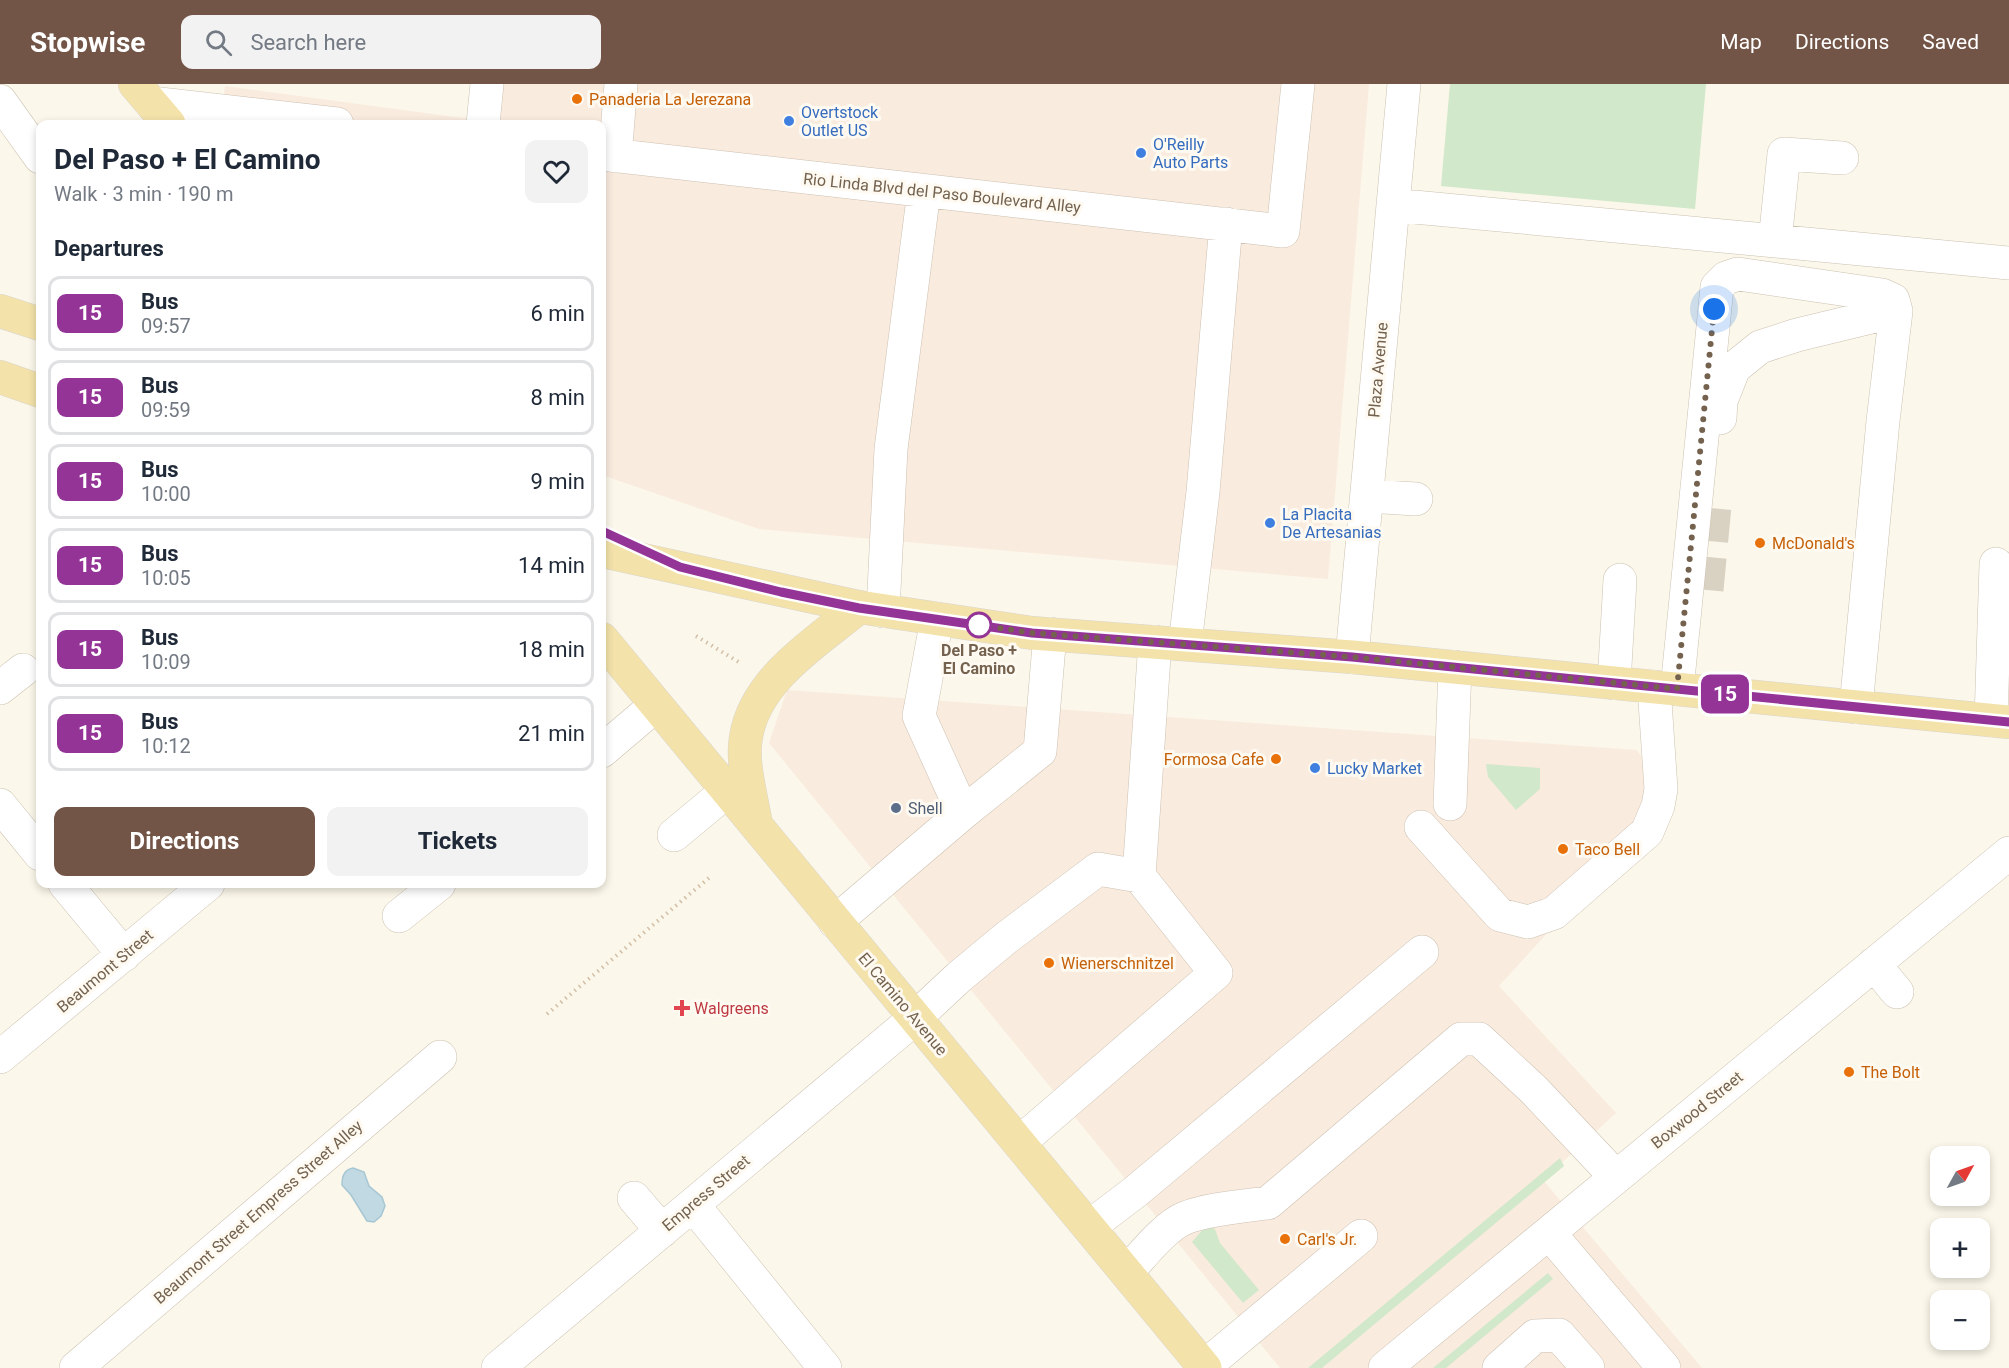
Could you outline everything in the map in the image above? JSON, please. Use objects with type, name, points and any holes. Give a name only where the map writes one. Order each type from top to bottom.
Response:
[{"type":"main road","points":[[0,311],[36,323]]},
{"type":"main road","points":[[0,377],[36,390]]},
{"type":"main road","points":[[606,533],[680,567]]},
{"type":"main road","points":[[606,552],[781,592],[871,609],[1050,634],[1352,657],[2000,721]]},
{"type":"main road","points":[[756,826],[747,770],[745,739],[751,717],[762,696],[787,667],[871,609]]},
{"type":"main road","name":"El Camino Avenue","points":[[606,644],[914,1019],[1205,1367]]},
{"type":"street","points":[[483,120],[487,84]]},
{"type":"street","points":[[608,155],[621,84]]},
{"type":"street","name":"Rio Linda Blvd del Paso Boulevard Alley","points":[[608,155],[1283,231],[1298,84]]},
{"type":"street","name":"Plaza Avenue","points":[[1352,657],[1404,84]]},
{"type":"street","points":[[0,101],[36,151]]},
{"type":"street","points":[[152,104],[300,120]]},
{"type":"street","points":[[1775,240],[1784,154],[1842,158]]},
{"type":"street","points":[[871,609],[924,190]]},
{"type":"street","points":[[1392,205],[2009,263]]},
{"type":"street","points":[[1019,1143],[1216,973],[1139,876],[1170,643],[1203,492],[1226,224]]},
{"type":"street","points":[[1421,827],[1500,915],[1528,922],[1554,914],[1647,832],[1658,806],[1676,689],[1717,287],[1726,278],[1738,274],[1882,295],[1893,300],[1896,311],[1883,421],[1856,707]]},
{"type":"street","points":[[1716,495],[1721,400],[1734,368],[1760,347],[1797,335],[1896,311]]},
{"type":"street","points":[[1367,496],[1416,499]]},
{"type":"street","points":[[1996,564],[2000,721]]},
{"type":"street","points":[[1614,682],[1620,580]]},
{"type":"street","points":[[1676,689],[1707,590]]},
{"type":"street","points":[[937,619],[919,716],[963,813]]},
{"type":"street","points":[[835,922],[1040,751],[1050,634]]},
{"type":"street","points":[[1450,804],[1455,667]]},
{"type":"street","points":[[606,747],[656,705]]},
{"type":"street","points":[[675,835],[727,791]]},
{"type":"street","points":[[0,806],[36,849]]},
{"type":"street","name":"Boxwood Street","points":[[1385,1368],[2009,853]]},
{"type":"street","name":"Empress Street","points":[[498,1368],[914,1019],[1006,938],[1098,869],[1139,876]]},
{"type":"street","points":[[68,888],[124,955]]},
{"type":"street","name":"Beaumont Street","points":[[0,1057],[203,888]]},
{"type":"street","points":[[399,916],[431,888]]},
{"type":"street","points":[[1089,1227],[1135,1192],[1422,952]]},
{"type":"street","points":[[1874,964],[1897,992]]},
{"type":"street","points":[[1127,1272],[1167,1231],[1184,1218],[1269,1203],[1461,1039],[1479,1039],[1534,1090],[1616,1177]]},
{"type":"street","name":"Beaumont Street Empress Street Alley","points":[[76,1368],[440,1057]]},
{"type":"street","points":[[634,1198],[662,1230]]},
{"type":"street","points":[[693,1204],[825,1368]]},
{"type":"street","points":[[1549,1233],[1664,1368]]},
{"type":"street","points":[[1205,1367],[1361,1236]]},
{"type":"street","points":[[1499,1368],[1535,1335],[1559,1335],[1587,1368]]},
{"type":"path","points":[[696,636],[749,669]]},
{"type":"path","points":[[547,1014],[710,877]]},
{"type":"shaded area","points":[[474,84],[1369,84],[1328,579],[759,529],[606,476],[606,120],[220,120],[225,86],[470,119]]},
{"type":"shaded area","points":[[787,690],[1636,750],[1674,794],[1499,986],[1616,1113],[1543,1180],[1702,1368],[1280,1368],[769,743]]},
{"type":"green space","points":[[1450,84],[1706,84],[1695,209],[1441,186]]},
{"type":"green space","points":[[1486,764],[1540,768],[1540,789],[1516,810],[1488,777]]},
{"type":"green space","points":[[1560,1158],[1564,1166],[1322,1368],[1308,1368]]},
{"type":"green space","points":[[1204,1228],[1215,1229],[1220,1243],[1259,1290],[1243,1303],[1192,1242]]},
{"type":"green space","points":[[1548,1273],[1553,1279],[1446,1368],[1433,1368]]},
{"type":"water","points":[[353,1168],[364,1172],[369,1186],[382,1197],[385,1206],[381,1216],[374,1222],[367,1221],[342,1185],[344,1174]]},
{"type":"tunnel","points":[[1707,590],[1716,495]]},
{"type":"bus line","name":"15","points":[[606,533],[680,567],[781,592],[859,608],[1032,633],[1352,657],[2009,722]]},
{"type":"place","name":"Panaderia La Jerezana","points":[[577,99]]},
{"type":"place","name":"Overtstock Outlet US","points":[[789,121]]},
{"type":"place","name":"O'Reilly Auto Parts","points":[[1141,153]]},
{"type":"place","name":"La Placita De Artesanias","points":[[1270,523]]},
{"type":"place","name":"McDonald's","points":[[1760,543]]},
{"type":"place","name":"Del Paso + El Camino","points":[[979,625]]},
{"type":"place","name":"Formosa Cafe","points":[[1276,759]]},
{"type":"place","name":"Lucky Market","points":[[1315,768]]},
{"type":"place","name":"Shell","points":[[896,808]]},
{"type":"place","name":"Taco Bell","points":[[1563,849]]},
{"type":"place","name":"Wienerschnitzel","points":[[1049,963]]},
{"type":"place","name":"Walgreens","points":[[682,1008]]},
{"type":"place","name":"The Bolt","points":[[1849,1072]]},
{"type":"place","name":"Carl's Jr.","points":[[1285,1239]]},
{"type":"route","points":[[979,625],[1032,633],[1352,657],[1677,689],[1714,309]]}]
